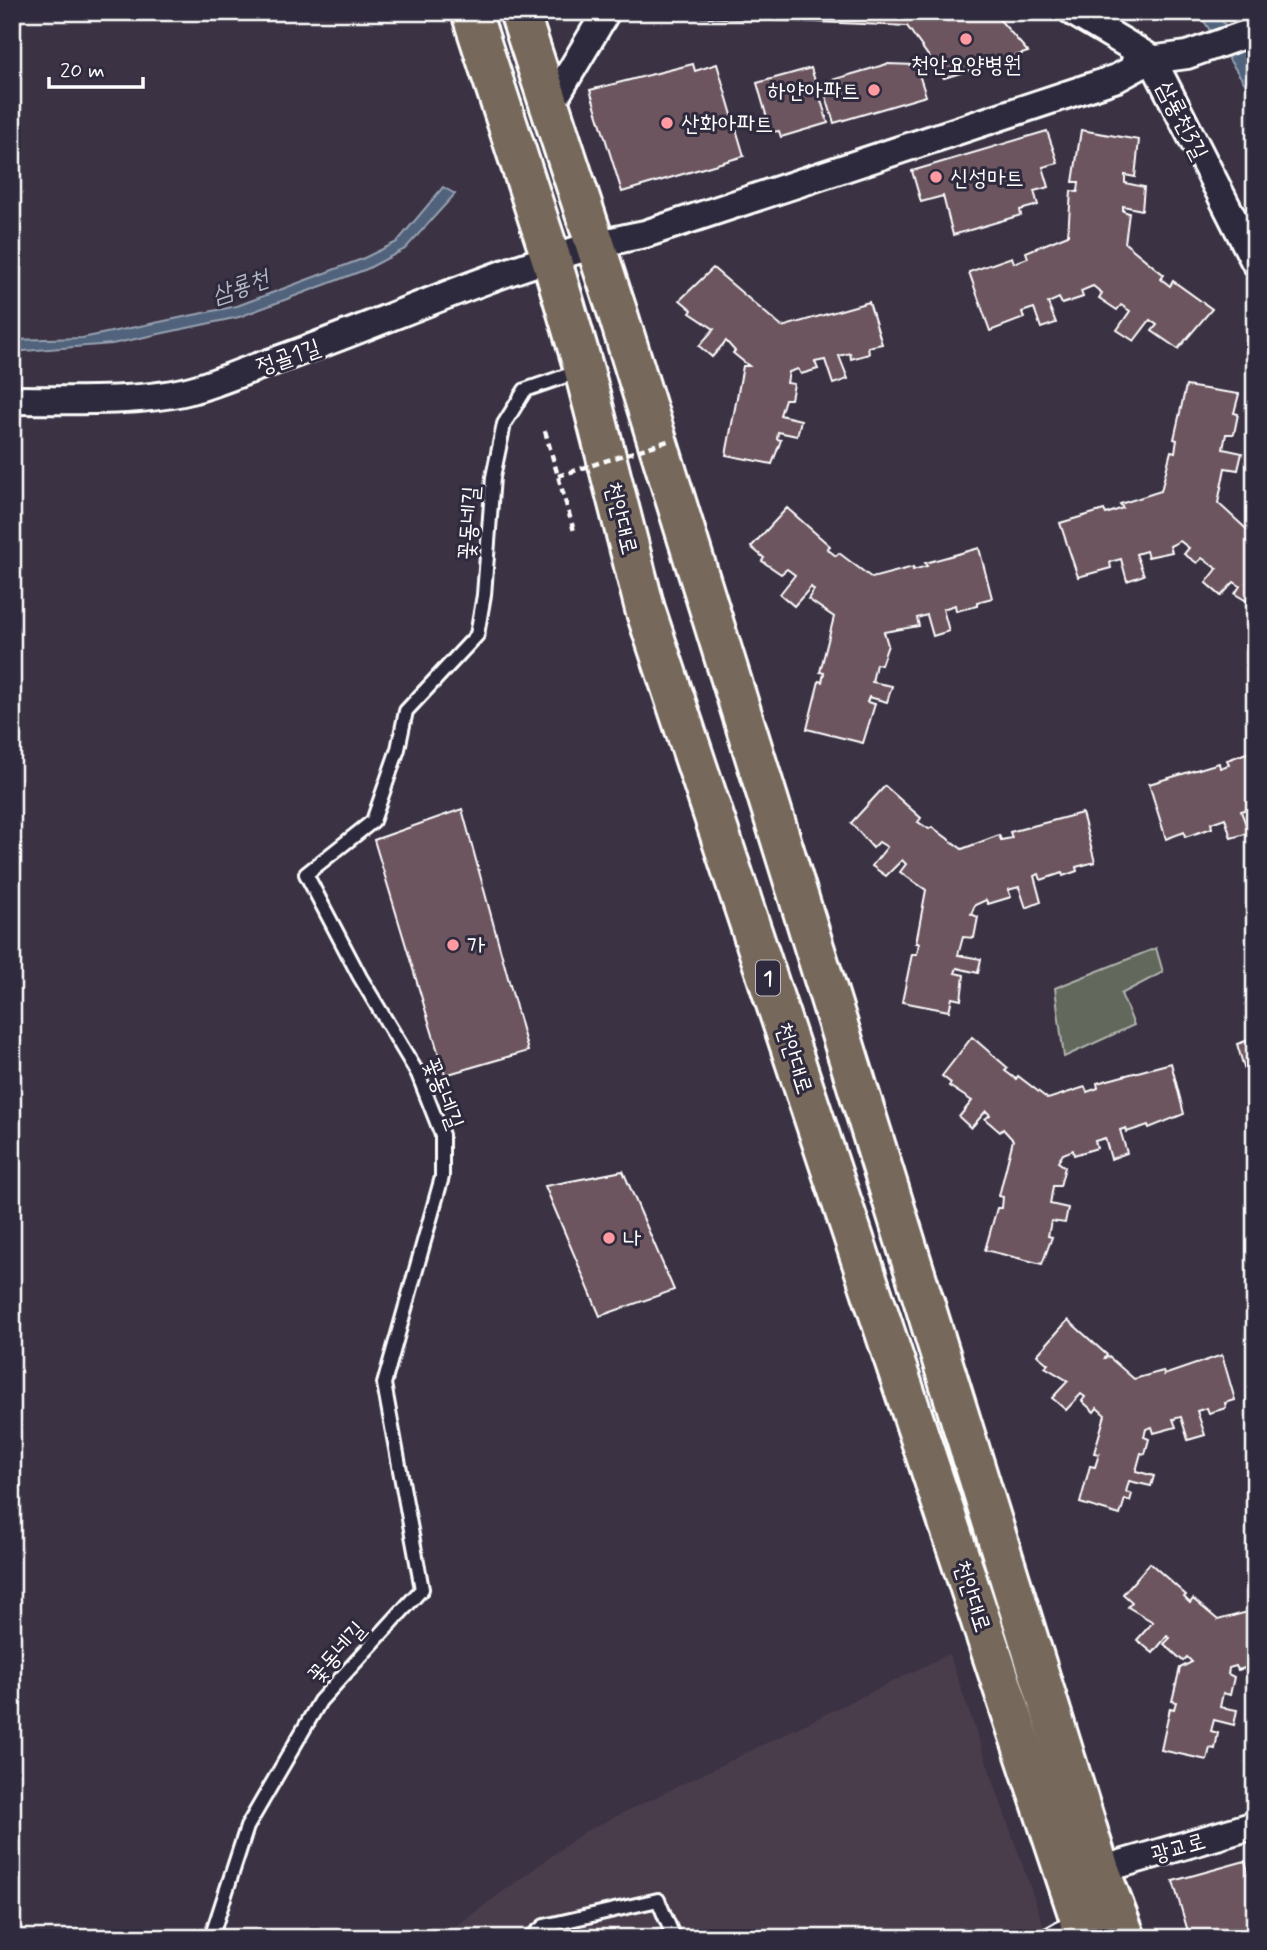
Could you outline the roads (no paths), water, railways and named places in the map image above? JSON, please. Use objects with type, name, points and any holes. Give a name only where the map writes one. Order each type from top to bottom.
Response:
[{"type":"main road","name":"천안대로","points":[[471,12],[551,258],[584,370],[645,609],[1083,1928]]},
{"type":"main road","name":"천안대로","points":[[519,12],[596,243],[1100,1870],[1126,1938]]},
{"type":"street","points":[[550,106],[606,12]]},
{"type":"street","name":"삼룡천3길","points":[[1073,12],[1152,59],[1255,262]]},
{"type":"street","name":"정골1길","points":[[12,400],[96,400],[186,391],[596,243],[637,223],[1107,67],[1187,55],[1255,31]]},
{"type":"street","name":"광교로","points":[[1100,1870],[1255,1825]]},
{"type":"lane","name":"꽃동네길","points":[[211,1938],[247,1827],[320,1701],[422,1589],[384,1384],[442,1177],[442,1135],[418,1074],[360,977],[306,874],[373,821],[398,749],[406,711],[477,635],[484,595],[493,477],[504,424],[525,390],[584,370]]},
{"type":"lane","points":[[530,1938],[544,1926],[658,1900],[674,1938]]},
{"type":"lane","points":[[1042,1938],[1083,1928]]},
{"type":"water","points":[[1198,12],[1215,12],[1245,50],[1255,68],[1255,99]]},
{"type":"water","points":[[443,187],[455,194],[405,249],[367,269],[239,317],[112,344],[12,352],[12,340],[82,338],[237,306],[362,259],[397,242]]},
{"type":"place","name":"천안요양병원","points":[[966,39]]},
{"type":"place","name":"하얀아파트","points":[[874,90]]},
{"type":"place","name":"산화아파트","points":[[667,123]]},
{"type":"place","name":"신성마트","points":[[936,177]]},
{"type":"place","name":"가","points":[[453,945]]},
{"type":"place","name":"나","points":[[609,1238]]},
{"type":"water label","name":"삼룡천","points":[[240,286]]}]
